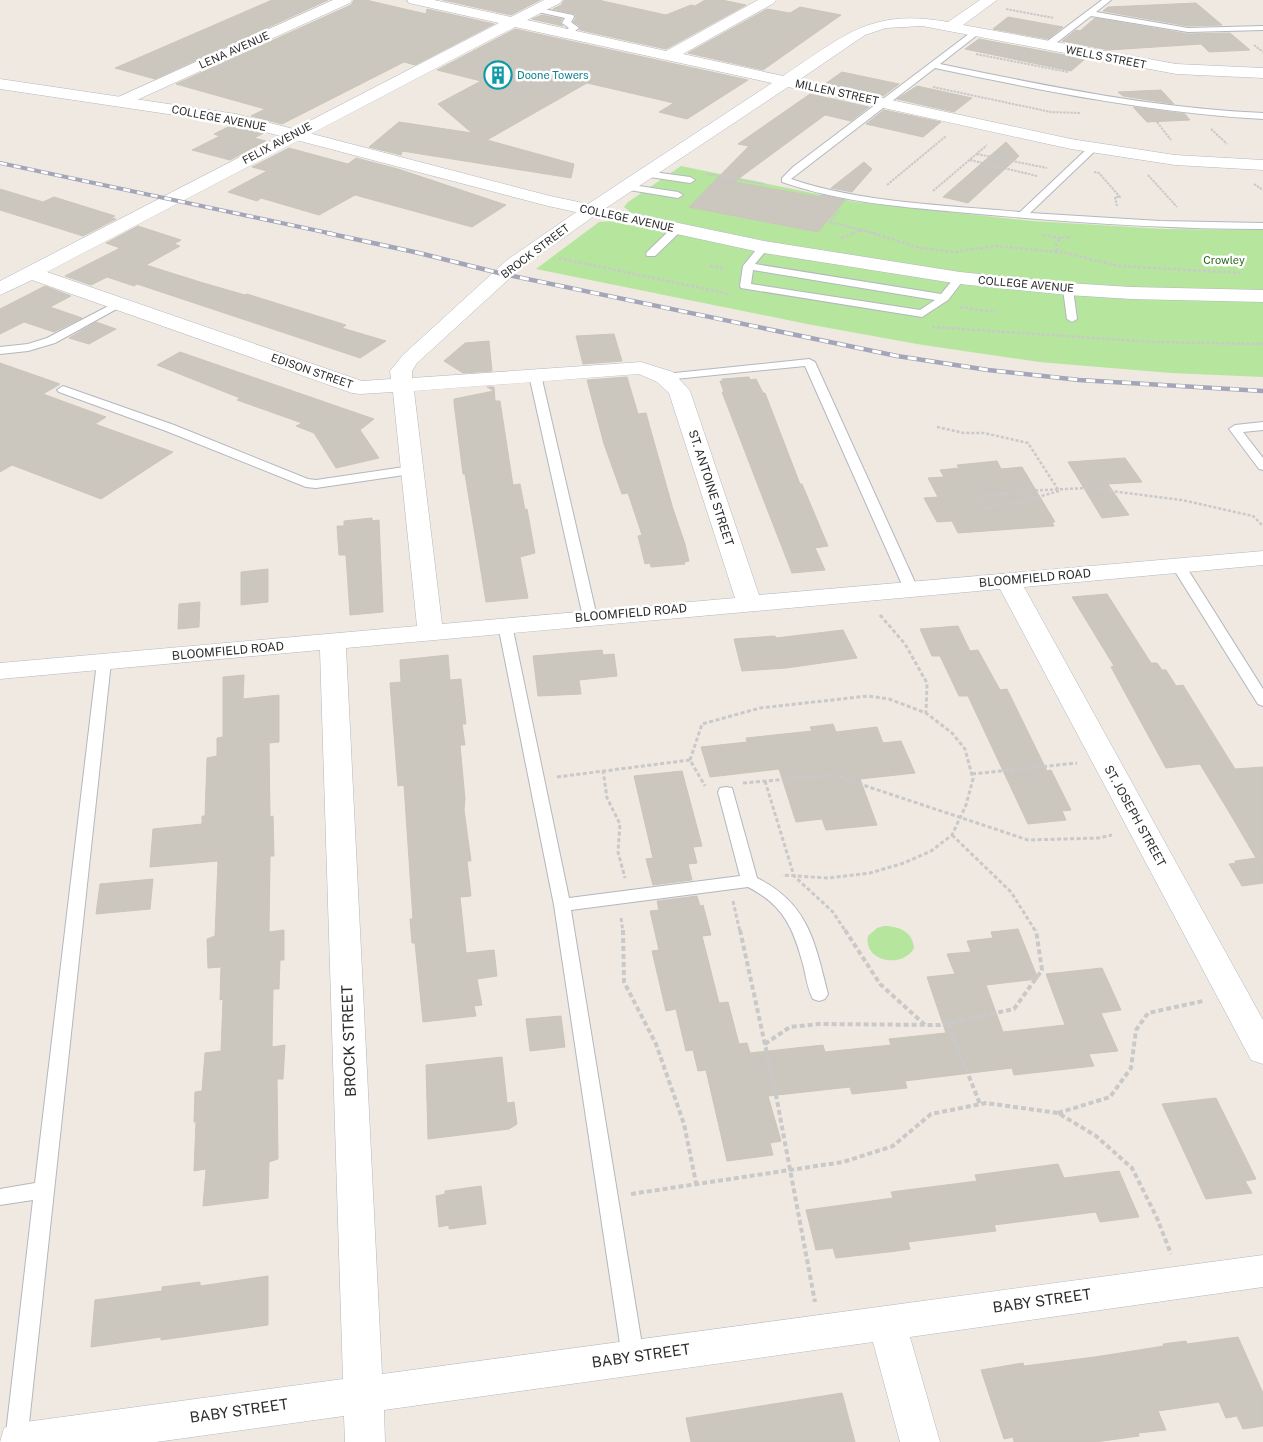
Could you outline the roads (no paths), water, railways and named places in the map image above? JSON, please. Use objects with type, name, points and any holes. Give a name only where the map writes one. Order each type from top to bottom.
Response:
[{"type":"street","name":"LENA AVENUE","points":[[122,101],[345,0]]},
{"type":"street","name":"MILLEN STREET","points":[[414,0],[1092,148],[1197,162],[1263,165]]},
{"type":"street","name":"FELIX AVENUE","points":[[0,289],[294,134],[555,0]]},
{"type":"street","points":[[670,56],[769,0]]},
{"type":"street","points":[[951,26],[995,4]]},
{"type":"street","name":"BROCK STREET","points":[[430,631],[402,385],[402,371],[410,359],[514,264],[626,186],[860,32],[875,27],[908,21],[951,26]]},
{"type":"street","name":"WELLS STREET","points":[[951,26],[1176,69],[1261,75]]},
{"type":"street","name":"COLLEGE AVENUE","points":[[0,84],[236,119],[548,201],[764,247],[960,278],[1131,293],[1263,296]]},
{"type":"street","name":"EDISON STREET","points":[[30,273],[360,388],[641,368],[665,377]]},
{"type":"street","name":"ST. ANTOINE STREET","points":[[665,377],[679,391],[749,603]]},
{"type":"street","name":"BLOOMFIELD ROAD","points":[[0,671],[430,631],[1263,558]]},
{"type":"street","name":"ST. JOSEPH STREET","points":[[1008,580],[1263,1051]]},
{"type":"street","name":"BROCK STREET","points":[[333,641],[366,1442]]},
{"type":"street","name":"BABY STREET","points":[[17,1442],[1263,1271]]},
{"type":"street","points":[[887,1323],[920,1442]]},
{"type":"lane","points":[[1048,45],[1107,0]]},
{"type":"lane","points":[[537,9],[570,17],[566,23],[575,28],[567,33]]},
{"type":"lane","points":[[1091,14],[1188,30],[1263,28]]},
{"type":"lane","points":[[977,32],[796,168],[785,180],[817,191],[869,200],[1022,215],[1201,226],[1263,226]]},
{"type":"lane","points":[[933,64],[1123,104],[1216,114],[1263,116]]},
{"type":"lane","points":[[1022,215],[1092,148]]},
{"type":"lane","points":[[646,174],[690,180]]},
{"type":"lane","points":[[626,186],[678,195]]},
{"type":"lane","points":[[651,254],[678,228]]},
{"type":"lane","points":[[764,247],[748,266],[745,286],[922,314],[944,298],[960,278]]},
{"type":"lane","points":[[748,266],[944,298]]},
{"type":"lane","points":[[1068,288],[1072,319]]},
{"type":"lane","points":[[0,350],[41,344],[66,334],[87,320],[118,304]]},
{"type":"lane","points":[[665,377],[809,362],[911,589]]},
{"type":"lane","points":[[535,375],[590,617]]},
{"type":"lane","points":[[62,390],[170,428],[306,483],[316,484],[411,470]]},
{"type":"lane","points":[[1263,426],[1235,429],[1263,466]]},
{"type":"lane","points":[[1178,565],[1263,701]]},
{"type":"lane","points":[[506,625],[562,905],[633,1357]]},
{"type":"lane","points":[[17,1442],[104,662]]},
{"type":"lane","points":[[720,789],[750,881]]},
{"type":"lane","points":[[562,905],[750,881],[767,888],[794,915],[801,932],[819,994]]},
{"type":"lane","points":[[0,1197],[45,1190]]},
{"type":"railway","points":[[0,163],[333,234]]},
{"type":"railway","points":[[327,233],[503,274],[897,356],[988,370],[1079,380],[1263,391]]},
{"type":"place","name":"Doone Towers","points":[[498,75]]},
{"type":"park label","name":"Crowley","points":[[1224,260]]}]
